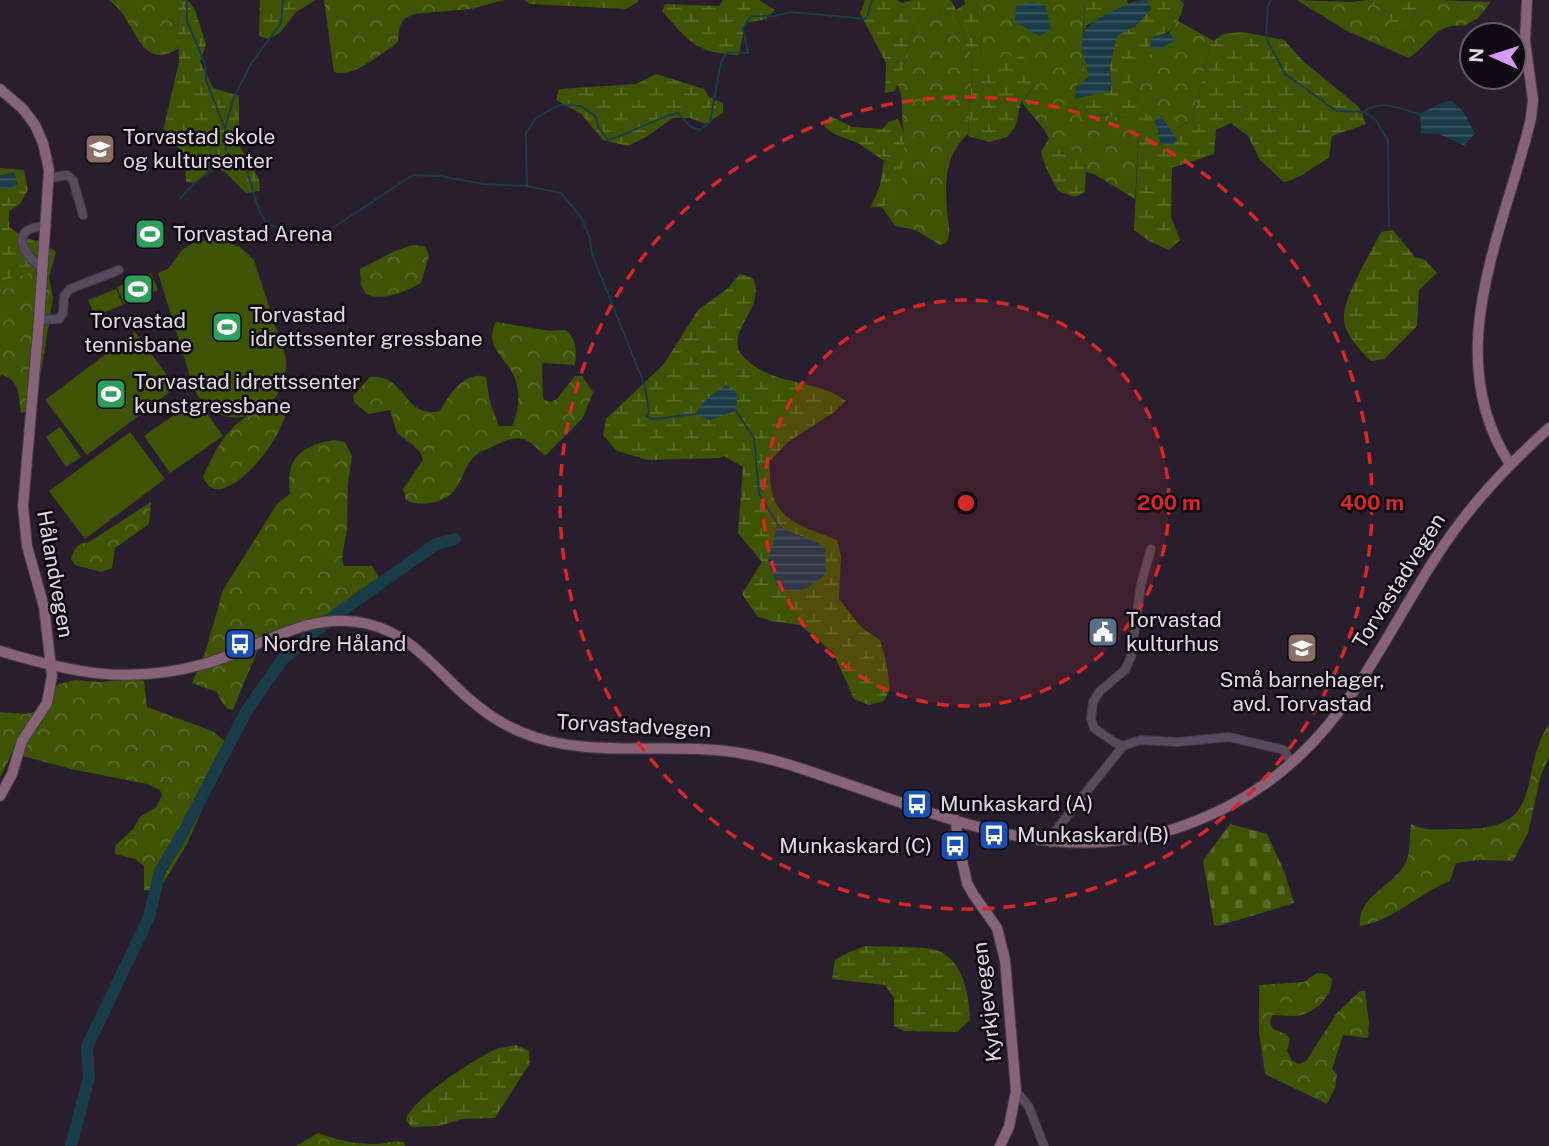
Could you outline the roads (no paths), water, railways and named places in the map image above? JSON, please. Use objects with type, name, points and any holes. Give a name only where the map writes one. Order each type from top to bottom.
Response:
[{"type":"main road","points":[[1510,464],[1487,421],[1479,372],[1479,335],[1486,271],[1531,118],[1533,100],[1525,41],[1527,0]]},
{"type":"main road","name":"Hålandvegen","points":[[0,89],[23,109],[34,125],[46,153],[50,178],[30,402],[23,518],[27,545],[44,607],[50,666]]},
{"type":"main road","name":"Torvastadvegen","points":[[0,651],[76,672],[111,675],[164,673],[223,658],[308,624],[330,620],[356,622],[376,626],[405,640],[485,712],[532,736],[577,746],[708,750],[747,754],[797,767],[1014,837],[1051,843],[1087,844],[1125,840],[1188,824],[1238,801],[1291,763],[1338,715],[1457,526],[1510,464],[1549,428]]},
{"type":"main road","points":[[0,796],[12,774],[22,741],[47,703],[52,681],[50,666]]},
{"type":"main road","name":"Kyrkjevegen","points":[[956,820],[967,883],[1001,936],[1006,960],[1016,1091],[1009,1127],[1000,1146]]},
{"type":"street","points":[[50,178],[67,175],[73,180],[83,215]]},
{"type":"street","points":[[43,269],[24,247],[22,238],[24,232],[30,228],[47,226]]},
{"type":"street","points":[[39,320],[53,321],[61,316],[63,299],[68,290],[119,270]]},
{"type":"street","points":[[1123,746],[1094,728],[1091,719],[1093,702],[1100,691],[1125,670],[1131,657],[1141,584],[1151,549]]},
{"type":"street","points":[[1051,843],[1056,830],[1123,746],[1140,740],[1187,741],[1229,737],[1284,750],[1291,763]]},
{"type":"street","points":[[1016,1091],[1029,1107],[1044,1146]]},
{"type":"water","points":[[1147,0],[1151,9],[1135,26],[1117,36],[1110,65],[1111,90],[1075,99],[1076,88],[1089,77],[1082,47],[1084,31],[1109,13]]},
{"type":"water","points":[[1032,2],[1045,5],[1051,29],[1040,36],[1015,22],[1016,6]]},
{"type":"water","points":[[1169,33],[1175,40],[1159,50],[1149,46],[1153,37]]},
{"type":"water","points":[[1451,101],[1464,112],[1475,134],[1464,145],[1439,134],[1421,133],[1420,114]]},
{"type":"water","points":[[1161,116],[1177,140],[1174,145],[1161,144],[1155,121]]},
{"type":"water","points":[[14,172],[18,184],[10,189],[0,188],[0,176]]},
{"type":"water","points":[[726,385],[737,393],[736,411],[709,420],[695,414],[705,400]]},
{"type":"water","points":[[778,525],[825,548],[826,574],[798,591],[777,586],[768,560]]},
{"type":"waterway","points":[[187,0],[187,21],[205,64],[206,80],[225,129],[226,150],[231,158],[247,171],[265,221],[295,238],[316,239],[413,175],[440,176],[483,184],[527,186],[561,193],[581,217],[590,238],[592,254],[645,386],[649,412],[646,416],[653,419],[695,414]]},
{"type":"waterway","points":[[225,128],[234,97],[251,64],[281,23],[283,0]]},
{"type":"waterway","points":[[527,185],[526,133],[536,118],[559,105],[581,106],[596,117],[598,127],[608,140],[678,113],[690,126],[700,130],[710,122],[721,62],[727,52],[748,53],[743,28],[751,16],[775,16],[792,12],[866,19],[872,0]]},
{"type":"waterway","points":[[1271,0],[1268,5],[1266,38],[1285,74],[1337,111],[1364,112],[1376,120],[1388,141],[1389,227]]},
{"type":"waterway","points":[[1365,111],[1385,105],[1420,114]]},
{"type":"waterway","points":[[180,199],[195,182],[231,158]]},
{"type":"waterway","points":[[736,411],[754,438],[759,494],[778,525]]},
{"type":"waterway","points":[[71,1146],[89,1077],[87,1047],[149,917],[160,871],[247,710],[282,660],[334,616],[436,544],[455,539]]},
{"type":"place","name":"Torvastad skole og kultursenter","points":[[100,149]]},
{"type":"place","name":"Torvastad Arena","points":[[150,234]]},
{"type":"place","name":"Torvastad tennisbane","points":[[138,289]]},
{"type":"place","name":"Torvastad idrettssenter gressbane","points":[[227,327]]},
{"type":"place","name":"Torvastad idrettssenter kunstgressbane","points":[[111,394]]},
{"type":"place","name":"Torvastad kulturhus","points":[[1103,632]]},
{"type":"place","name":"Nordre Håland","points":[[240,644]]},
{"type":"place","name":"Små barnehager, avd. Torvastad","points":[[1302,648]]},
{"type":"place","name":"Munkaskard (A)","points":[[917,804]]},
{"type":"place","name":"Munkaskard (B)","points":[[994,835]]},
{"type":"place","name":"Munkaskard (C)","points":[[955,846]]}]
